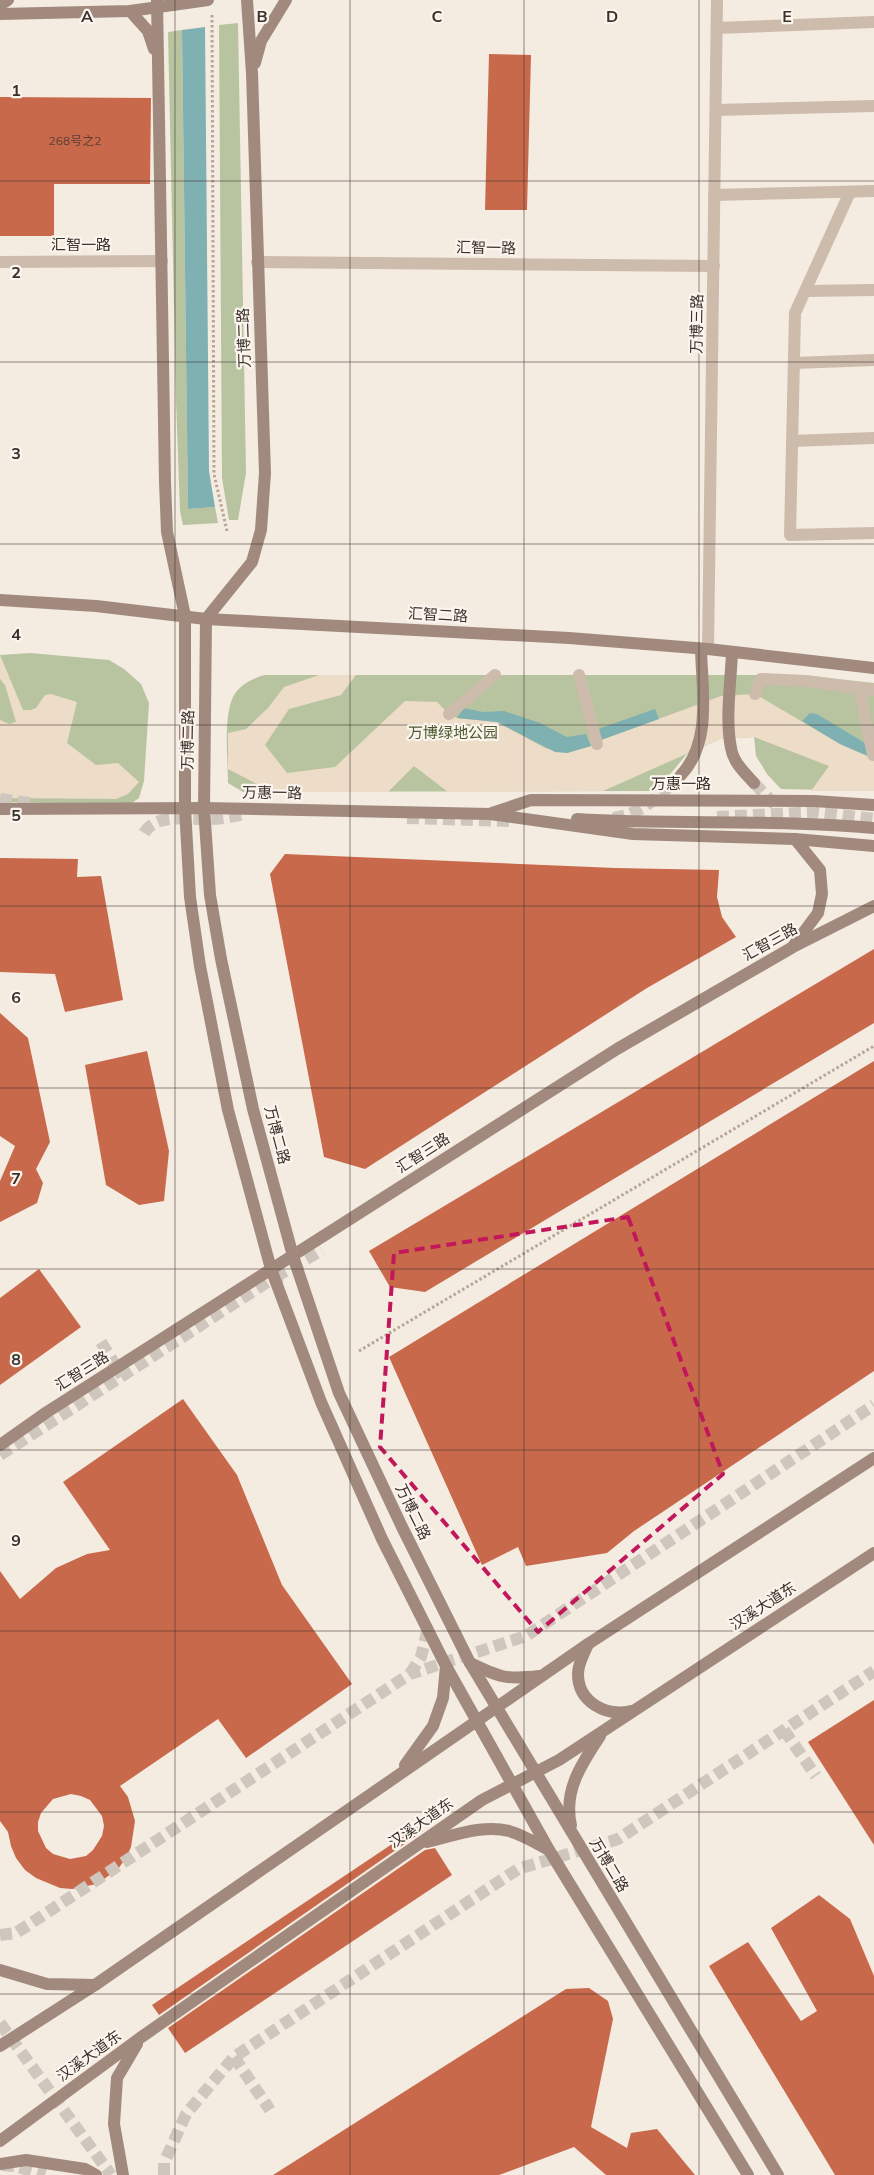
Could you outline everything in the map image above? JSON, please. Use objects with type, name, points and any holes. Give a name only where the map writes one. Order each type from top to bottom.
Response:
[{"type":"street","points":[[0,6],[8,0]]},
{"type":"street","points":[[0,14],[130,11],[157,4],[208,0]]},
{"type":"street","name":"万博二路","points":[[247,0],[252,73],[265,473],[261,530],[252,562],[206,620],[204,808],[210,895],[221,959],[254,1109],[292,1256],[340,1393],[402,1527],[470,1663],[778,2175]]},
{"type":"street","points":[[252,73],[261,41],[286,0]]},
{"type":"street","name":"万博三路","points":[[704,649],[714,266],[717,0]]},
{"type":"street","name":"万博二路","points":[[157,4],[164,482],[167,532],[185,616],[185,808],[190,897],[200,966],[228,1110],[271,1269],[321,1402],[382,1540],[446,1666],[549,1850],[748,2175]]},
{"type":"street","points":[[130,11],[148,31],[159,64]]},
{"type":"street","points":[[717,28],[874,22]]},
{"type":"street","points":[[716,110],[874,106]]},
{"type":"street","points":[[714,195],[874,191]]},
{"type":"street","points":[[850,192],[795,313],[790,535],[874,533]]},
{"type":"street","name":"汇智一路","points":[[0,262],[162,261]]},
{"type":"street","name":"汇智一路","points":[[257,262],[714,266]]},
{"type":"street","points":[[806,290],[874,290]]},
{"type":"street","points":[[794,363],[874,360]]},
{"type":"street","points":[[792,441],[874,438]]},
{"type":"street","name":"汇智二路","points":[[0,600],[96,606],[206,620],[569,638],[704,649],[874,668]]},
{"type":"street","points":[[681,776],[698,749],[703,726],[704,649]]},
{"type":"street","points":[[732,652],[731,750],[738,765],[754,783]]},
{"type":"street","points":[[449,714],[495,675]]},
{"type":"street","points":[[579,675],[596,744]]},
{"type":"street","points":[[755,694],[761,678],[806,681],[874,690]]},
{"type":"street","points":[[859,688],[873,755]]},
{"type":"street","name":"万惠一路","points":[[490,814],[531,800],[814,801],[874,806]]},
{"type":"street","name":"万惠一路","points":[[0,809],[204,808],[490,814],[633,834],[795,839],[874,846]]},
{"type":"street","points":[[490,814],[644,823],[822,823],[874,828]]},
{"type":"street","points":[[793,947],[818,913],[822,894],[820,870],[795,839]]},
{"type":"street","name":"汇智三路","points":[[0,1445],[55,1407],[617,1049],[793,947],[874,906]]},
{"type":"street","points":[[0,2046],[95,1985],[588,1644],[874,1458]]},
{"type":"street","name":"汉溪大道东","points":[[0,2141],[140,2038],[482,1800],[559,1760],[874,1553]]},
{"type":"street","points":[[588,1644],[580,1662],[578,1673],[579,1686],[586,1697],[597,1707],[610,1712],[620,1714],[633,1711]]},
{"type":"street","points":[[470,1663],[493,1674],[513,1679],[542,1676]]},
{"type":"street","points":[[396,1776],[420,1747],[433,1726],[443,1698],[446,1666]]},
{"type":"street","points":[[573,1837],[567,1810],[571,1791],[582,1764],[603,1732]]},
{"type":"street","points":[[418,1845],[468,1832],[487,1830],[509,1831],[549,1850]]},
{"type":"street","points":[[0,1970],[47,1984],[95,1985]]},
{"type":"street","points":[[124,2175],[114,2124],[116,2078],[140,2038]]},
{"type":"street","points":[[0,2164],[26,2160],[85,2169],[96,2175]]},
{"type":"path","points":[[212,15],[214,474],[226,530]]},
{"type":"path","points":[[359,1351],[874,1046]]},
{"type":"highlighted area","points":[[628,1217],[723,1474],[538,1632],[380,1447],[394,1253]]},
{"type":"green space","points":[[238,23],[246,473],[238,520],[229,520],[222,478],[219,25]]},
{"type":"green space","points":[[182,30],[188,509],[215,507],[218,523],[183,525],[180,511],[176,400],[168,32]]},
{"type":"green space","points":[[30,653],[109,660],[124,669],[141,684],[149,703],[144,781],[139,798],[129,805],[0,802],[0,655]]},
{"type":"green space","name":"万博绿地公园","points":[[265,675],[802,675],[874,683],[874,791],[781,789],[767,774],[756,756],[754,737],[720,739],[687,754],[656,791],[243,792],[228,783],[228,716],[233,697],[236,693],[251,680]]},
{"type":"shaded area","points":[[0,655],[23,710],[36,708],[45,695],[51,694],[77,702],[67,743],[96,765],[118,763],[139,782],[128,794],[116,799],[0,798],[0,720],[9,724],[16,722],[5,685],[0,679]]},
{"type":"shaded area","points":[[319,675],[356,675],[341,695],[289,709],[265,745],[287,773],[335,767],[405,701],[437,702],[449,714],[457,718],[497,722],[545,748],[567,753],[591,746],[601,740],[721,696],[755,694],[840,744],[867,756],[874,755],[874,791],[811,791],[829,766],[754,737],[720,739],[603,791],[448,792],[414,766],[388,792],[259,792],[255,783],[228,769],[228,733],[246,729],[268,708],[284,687]]},
{"type":"water","points":[[205,27],[209,471],[215,507],[188,509],[182,30]]},
{"type":"water","points":[[464,708],[483,712],[504,711],[540,723],[567,737],[586,734],[591,746],[567,753],[555,752],[497,722],[457,718]]},
{"type":"water","points":[[655,709],[659,719],[601,740],[598,729]]},
{"type":"water","points":[[810,713],[817,714],[865,743],[868,756],[840,744],[802,721]]},
{"type":"building","points":[[489,54],[531,55],[527,210],[485,210]]},
{"type":"building","points":[[0,97],[151,98],[150,184],[54,184],[54,236],[0,236]]},
{"type":"building","points":[[285,854],[615,868],[719,870],[717,897],[722,917],[736,937],[647,988],[365,1169],[324,1157],[270,874]]},
{"type":"building","points":[[0,858],[78,859],[77,877],[101,876],[123,1000],[65,1012],[55,974],[0,972]]},
{"type":"building","points":[[874,949],[874,1023],[425,1292],[390,1287],[369,1251]]},
{"type":"building","points":[[0,1013],[28,1038],[50,1142],[36,1169],[43,1183],[37,1203],[0,1222],[0,1181],[15,1146],[0,1136]]},
{"type":"building","points":[[147,1051],[169,1151],[164,1201],[139,1205],[106,1185],[85,1065]]},
{"type":"building","points":[[874,1061],[874,1371],[634,1531],[607,1553],[526,1566],[518,1547],[482,1565],[389,1357]]},
{"type":"building","points":[[39,1269],[81,1327],[0,1385],[0,1298]]},
{"type":"building","points":[[183,1399],[237,1475],[282,1585],[352,1684],[246,1758],[218,1719],[120,1786],[128,1797],[135,1821],[131,1847],[126,1858],[118,1869],[97,1884],[72,1889],[60,1888],[36,1878],[25,1870],[16,1858],[8,1832],[0,1821],[0,1571],[20,1599],[56,1568],[87,1554],[110,1550],[63,1482]],"holes":[[[71,1794],[90,1800],[102,1816],[104,1826],[102,1836],[93,1850],[86,1856],[70,1859],[53,1854],[46,1848],[38,1831],[41,1813],[53,1799]]]},
{"type":"building","points":[[874,1700],[874,1845],[808,1742]]},
{"type":"building","points":[[419,1826],[423,1831],[159,2015],[152,2005]]},
{"type":"building","points":[[435,1848],[452,1875],[185,2053],[168,2028],[425,1850]]},
{"type":"building","points":[[819,1895],[850,1919],[874,1976],[874,2175],[835,2175],[709,1966],[748,1942],[801,2021],[817,2011],[771,1928]]},
{"type":"building","points":[[589,1988],[608,2001],[613,2019],[591,2127],[627,2148],[631,2133],[657,2129],[695,2175],[606,2175],[574,2147],[499,2175],[273,2175],[566,1989]]},
{"type":"tunnel","points":[[613,818],[624,816],[642,808],[681,775]]},
{"type":"tunnel","points":[[754,783],[777,807]]},
{"type":"tunnel","points":[[0,799],[30,803]]},
{"type":"tunnel","points":[[717,817],[816,812],[874,819]]},
{"type":"tunnel","points":[[144,833],[150,826],[165,820],[183,818],[214,819],[246,814]]},
{"type":"tunnel","points":[[407,818],[510,821]]},
{"type":"tunnel","points":[[275,1277],[322,1250]]},
{"type":"tunnel","points":[[0,1455],[275,1277],[279,1286]]},
{"type":"tunnel","points":[[101,1342],[122,1376]]},
{"type":"tunnel","points":[[0,1935],[16,1933],[410,1674],[526,1636],[874,1405]]},
{"type":"tunnel","points":[[410,1674],[421,1657],[429,1624]]},
{"type":"tunnel","points":[[164,2175],[164,2163],[186,2114],[234,2057],[518,1869],[618,1839],[874,1671]]},
{"type":"tunnel","points":[[784,1730],[816,1776]]},
{"type":"tunnel","points":[[0,2023],[111,2175]]},
{"type":"tunnel","points":[[234,2057],[270,2110]]},
{"type":"tunnel","points":[[2,2165],[15,2166],[45,2175]]}]
